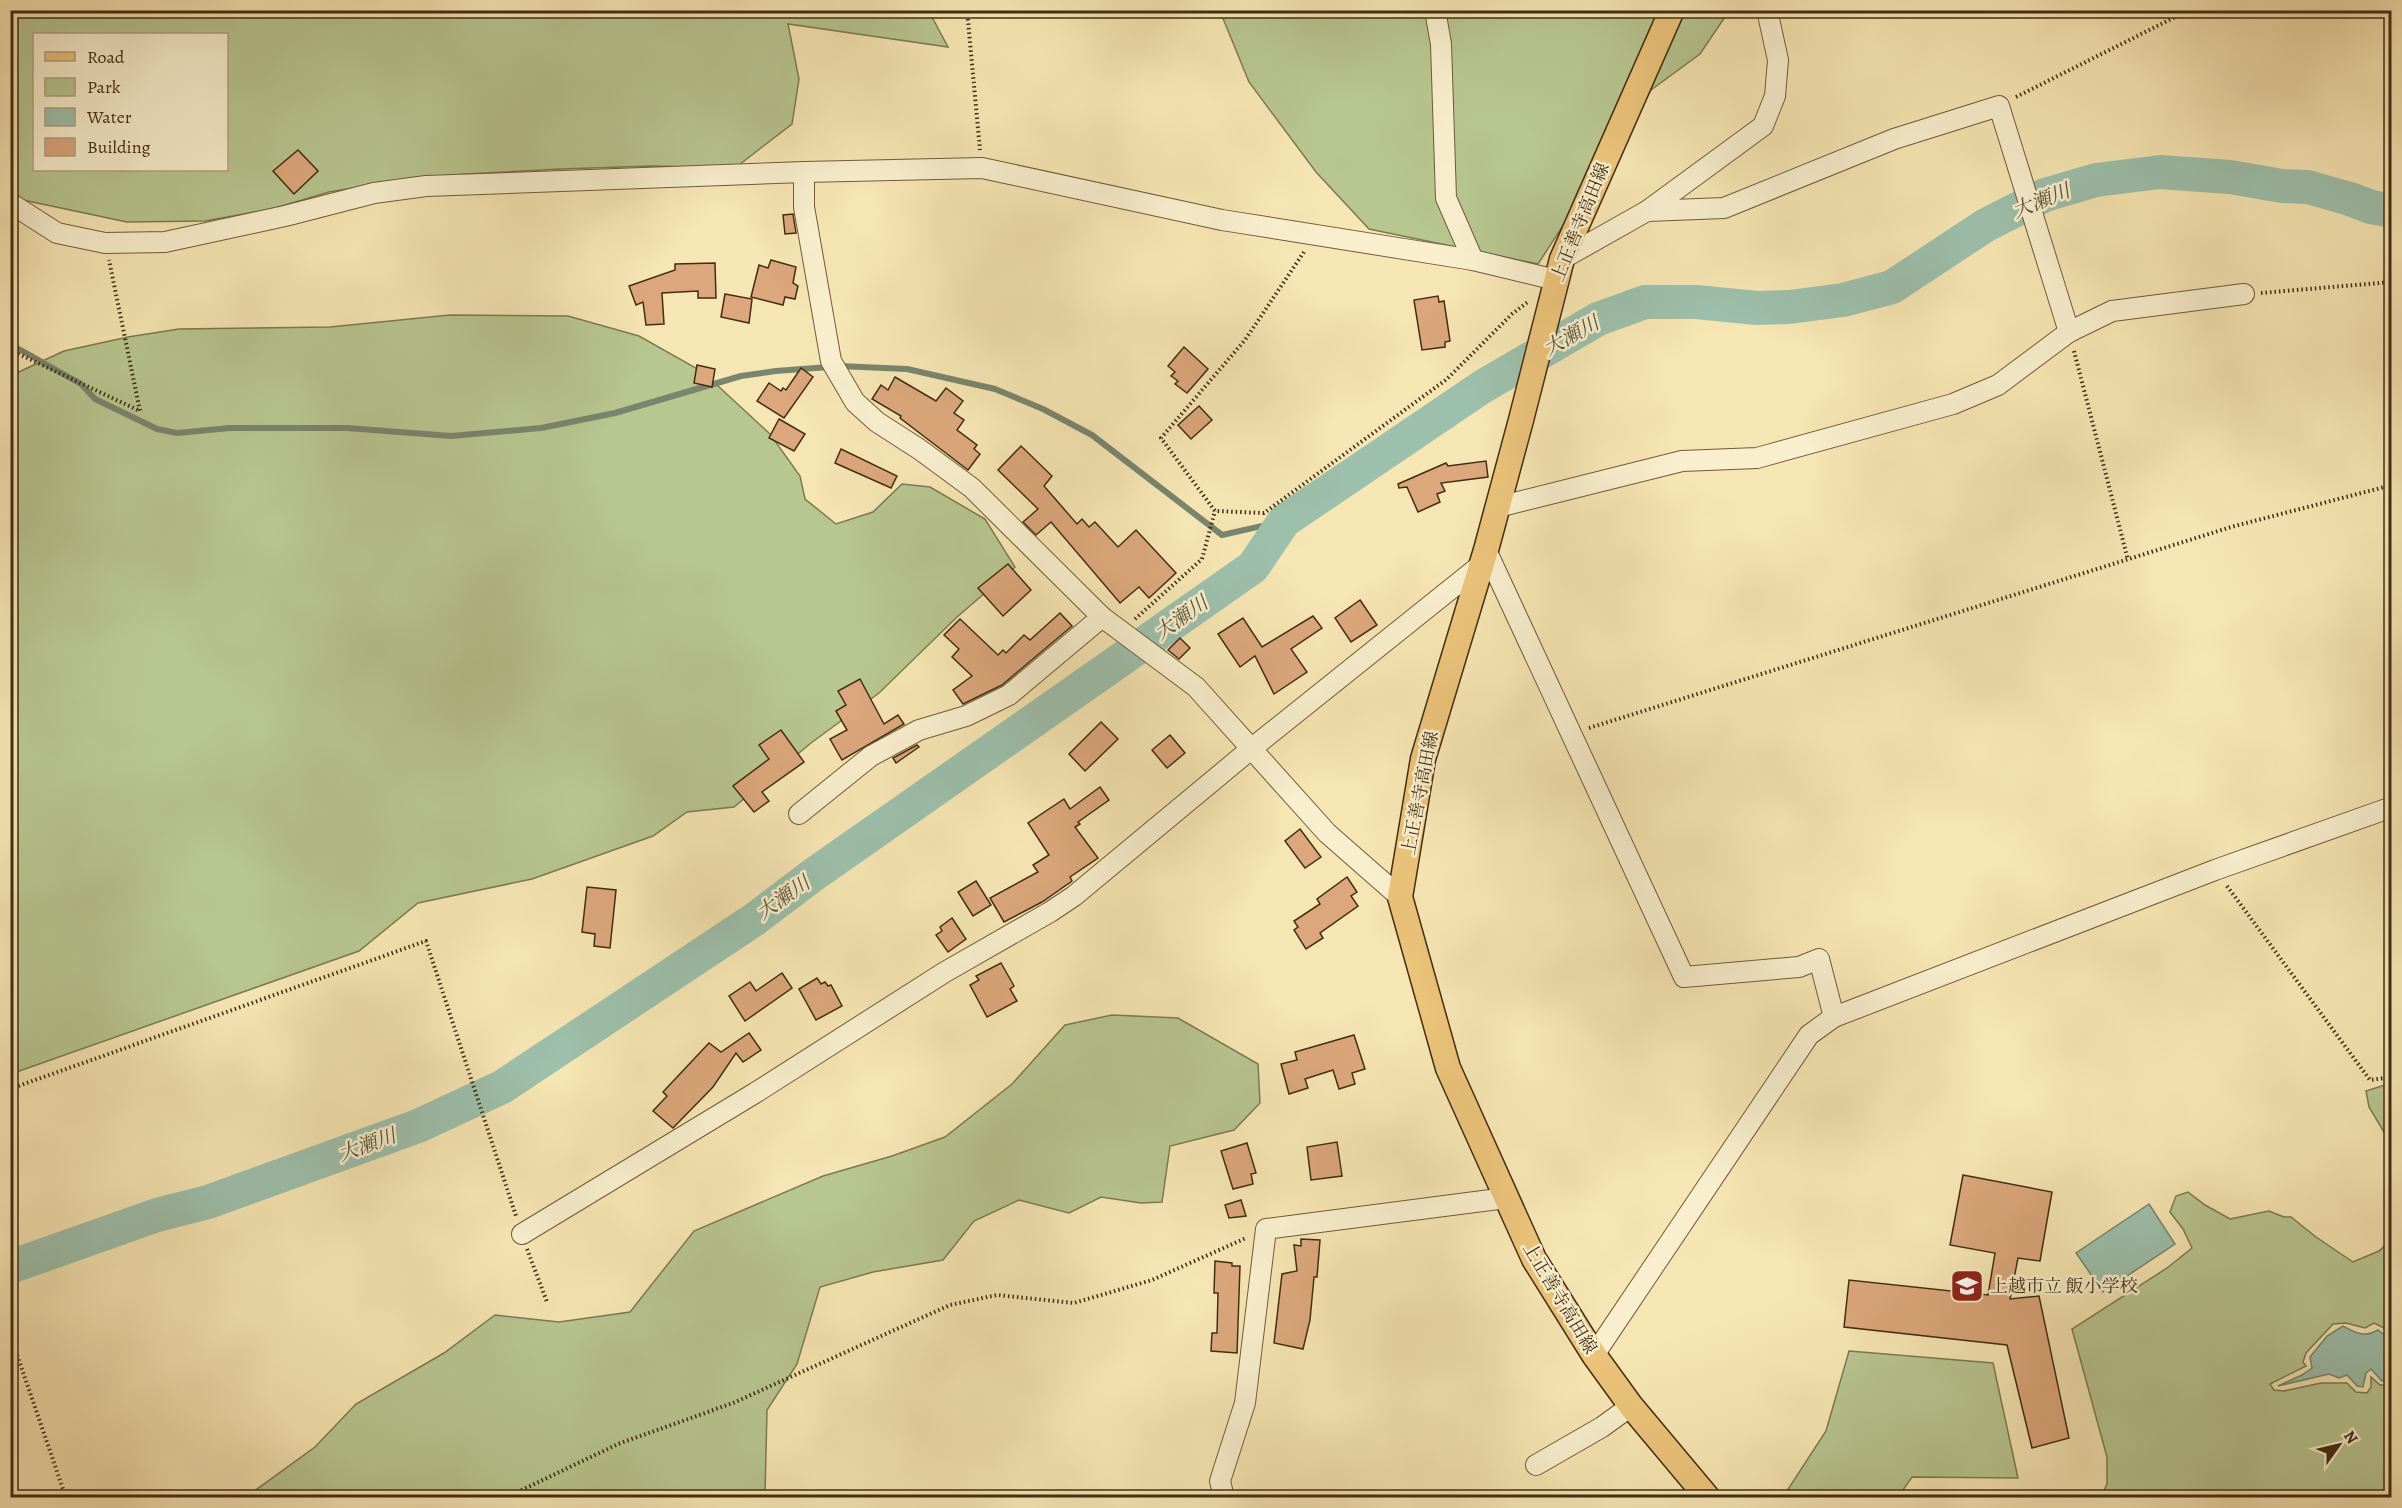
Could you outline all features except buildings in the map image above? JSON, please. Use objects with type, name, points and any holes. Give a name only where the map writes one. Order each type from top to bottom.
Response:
[{"type":"main road","name":"上正善寺高田線","points":[[1672,10],[1559,269],[1538,308],[1521,420],[1484,557],[1423,759],[1400,897],[1448,1068],[1534,1259],[1594,1354],[1631,1406],[1708,1497]]},
{"type":"street","points":[[1435,10],[1441,44],[1446,198],[1473,260]]},
{"type":"street","points":[[10,203],[57,233],[105,243],[165,242],[285,216],[374,192],[426,186],[982,168],[1222,220],[1473,260],[1559,269],[1647,211],[1763,126],[1775,96],[1778,60],[1767,10]]},
{"type":"street","points":[[1647,211],[1724,207],[1894,139],[1999,106],[2069,332]]},
{"type":"street","points":[[804,172],[804,207],[831,362],[855,402],[877,422],[972,488],[1102,617],[1196,687],[1327,832],[1400,897]]},
{"type":"street","points":[[1498,507],[1682,461],[1757,458],[1953,404],[1998,385],[2069,332],[2112,311],[2244,294]]},
{"type":"street","points":[[522,1234],[755,1093],[945,972],[1074,896],[1484,557],[1571,733],[1683,977],[1798,967],[1819,959],[1834,1017]]},
{"type":"street","points":[[799,814],[871,756],[919,730],[966,716],[1009,696],[1102,617]]},
{"type":"street","points":[[1594,1354],[1809,1035],[1834,1017],[2215,870],[2391,807]]},
{"type":"street","points":[[1224,1497],[1220,1481],[1245,1403],[1266,1229],[1506,1198]]},
{"type":"street","points":[[1536,1466],[1602,1427],[1631,1406]]},
{"type":"path","points":[[967,10],[982,168]]},
{"type":"path","points":[[1999,106],[2189,10]]},
{"type":"path","points":[[1215,511],[1161,438],[1245,340],[1316,234]]},
{"type":"path","points":[[10,350],[140,411],[105,243]]},
{"type":"path","points":[[2244,294],[2391,282]]},
{"type":"path","points":[[1215,511],[1264,513],[1447,379],[1512,314],[1538,308]]},
{"type":"path","points":[[2069,332],[2128,560]]},
{"type":"path","points":[[1571,733],[2230,527],[2391,485]]},
{"type":"path","points":[[1121,631],[1202,559],[1215,511]]},
{"type":"path","points":[[2215,870],[2370,1080],[2391,1077]]},
{"type":"path","points":[[10,1089],[426,941],[522,1234],[547,1302]]},
{"type":"path","points":[[505,1497],[618,1444],[733,1403],[950,1305],[997,1295],[1074,1303],[1152,1280],[1266,1229]]},
{"type":"path","points":[[10,1334],[66,1497]]},
{"type":"green space","points":[[924,10],[933,19],[948,47],[788,24],[799,79],[792,124],[735,168],[651,166],[561,169],[466,174],[395,181],[329,192],[272,209],[205,221],[127,222],[23,200],[11,189],[11,11]]},
{"type":"green space","points":[[1220,11],[1729,11],[1700,54],[1651,90],[1538,264],[1369,229],[1316,172],[1249,82]]},
{"type":"green space","points":[[450,315],[568,316],[639,336],[703,372],[770,434],[800,476],[805,499],[836,524],[873,512],[902,484],[930,487],[985,519],[1015,567],[957,617],[879,693],[811,743],[734,807],[687,812],[653,836],[532,879],[418,903],[359,951],[11,1074],[10,376],[64,351],[179,329],[330,327]]},
{"type":"green space","points":[[1112,1015],[1178,1018],[1258,1064],[1260,1103],[1234,1130],[1170,1146],[1162,1202],[1141,1203],[1101,1197],[1069,1213],[1019,1200],[974,1221],[943,1260],[873,1272],[820,1287],[797,1364],[767,1410],[766,1497],[246,1497],[315,1447],[356,1404],[444,1353],[495,1315],[559,1322],[630,1312],[694,1231],[823,1176],[892,1156],[945,1137],[1012,1084],[1065,1025]]},
{"type":"green space","points":[[2391,1083],[2391,1144],[2369,1107],[2366,1091]]},
{"type":"green space","points":[[2188,1192],[2230,1219],[2269,1211],[2284,1217],[2291,1217],[2353,1262],[2379,1251],[2391,1240],[2392,1324],[2388,1330],[2374,1323],[2365,1328],[2346,1323],[2333,1324],[2306,1353],[2303,1362],[2306,1366],[2270,1384],[2274,1390],[2284,1391],[2321,1383],[2347,1383],[2356,1392],[2367,1393],[2371,1387],[2371,1377],[2380,1385],[2391,1385],[2391,1497],[2101,1497],[2107,1484],[2107,1457],[2072,1329],[2167,1268],[2192,1248],[2183,1229],[2170,1212],[2176,1196]]},
{"type":"green space","points":[[1849,1351],[1993,1363],[2018,1478],[1912,1477],[1898,1497],[1783,1497],[1826,1431]]},
{"type":"water","points":[[2149,1204],[2175,1244],[2103,1292],[2076,1253]]},
{"type":"water","points":[[2343,1326],[2360,1334],[2378,1330],[2389,1338],[2391,1336],[2391,1376],[2382,1381],[2371,1369],[2366,1373],[2363,1387],[2357,1386],[2347,1375],[2339,1378],[2329,1374],[2278,1386],[2312,1368],[2310,1357],[2327,1336]]},
{"type":"waterway","name":"大瀬川","points":[[10,1267],[157,1215],[208,1202],[418,1126],[502,1087],[755,919],[813,875],[1253,567],[1284,521],[1482,387],[1598,319],[1645,302],[1696,302],[1757,308],[1789,307],[1843,300],[1892,287],[1986,225],[2045,195],[2096,180],[2160,172],[2230,177],[2282,186],[2308,187],[2371,207],[2392,211]]},
{"type":"waterway","points":[[10,344],[81,384],[95,399],[157,429],[177,433],[230,428],[347,428],[451,436],[541,428],[615,413],[741,376],[829,367]]},
{"type":"waterway","points":[[839,366],[907,369],[995,389],[1043,409],[1092,435],[1222,535],[1284,521]]},
{"type":"place","name":"上越市立 飯小学校","points":[[1967,1286]]}]
